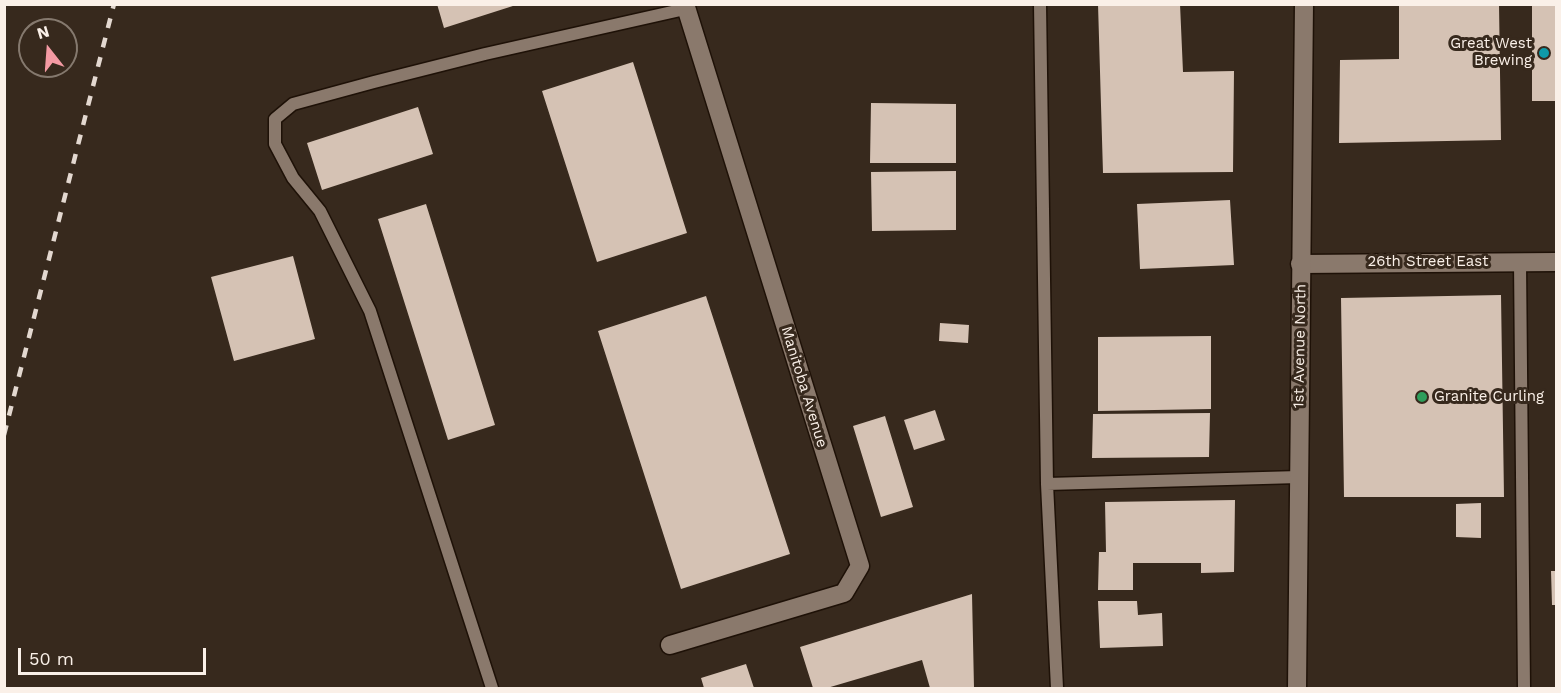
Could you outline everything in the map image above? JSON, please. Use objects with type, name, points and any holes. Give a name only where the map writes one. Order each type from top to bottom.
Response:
[{"type":"street","name":"1st Avenue North","points":[[1297,688],[1304,4]]},
{"type":"street","name":"Manitoba Avenue","points":[[670,645],[844,593],[860,566],[685,7]]},
{"type":"street","name":"26th Street East","points":[[1300,264],[1557,262]]},
{"type":"lane","points":[[1040,4],[1047,484],[1057,688]]},
{"type":"lane","points":[[492,688],[391,370],[370,311],[320,211],[293,178],[275,144],[275,119],[293,104],[485,54],[685,7]]},
{"type":"lane","points":[[1520,262],[1524,688]]},
{"type":"lane","points":[[1047,484],[1299,477]]},
{"type":"building","points":[[437,4],[516,4],[516,5],[444,28]]},
{"type":"building","points":[[1098,4],[1180,4],[1183,72],[1234,71],[1233,172],[1103,173]]},
{"type":"building","points":[[1399,4],[1499,4],[1501,140],[1339,143],[1340,60],[1399,59]]},
{"type":"building","name":"Great West Brewing","points":[[1532,4],[1556,4],[1556,101],[1532,101]]},
{"type":"building","points":[[633,62],[687,233],[597,262],[542,91]]},
{"type":"building","points":[[871,103],[956,104],[956,163],[870,163]]},
{"type":"building","points":[[418,107],[433,154],[322,190],[307,143]]},
{"type":"building","points":[[956,171],[956,230],[872,231],[871,172]]},
{"type":"building","points":[[1230,200],[1234,265],[1140,269],[1137,204]]},
{"type":"building","points":[[426,204],[495,425],[448,440],[378,219]]},
{"type":"building","points":[[293,256],[315,339],[234,361],[211,277]]},
{"type":"building","name":"Granite Curling","points":[[1501,295],[1504,497],[1344,497],[1341,298]]},
{"type":"building","points":[[706,296],[790,554],[681,589],[598,331]]},
{"type":"building","points":[[940,323],[969,325],[968,343],[939,341]]},
{"type":"building","points":[[1211,336],[1211,409],[1098,411],[1098,337]]},
{"type":"building","points":[[935,410],[945,440],[914,450],[904,420]]},
{"type":"building","points":[[1210,413],[1209,457],[1092,458],[1093,414]]},
{"type":"building","points":[[885,416],[913,507],[881,517],[853,426]]},
{"type":"building","points":[[1235,500],[1234,572],[1201,573],[1201,563],[1133,563],[1133,590],[1098,590],[1099,552],[1106,552],[1105,502]]},
{"type":"building","points":[[1481,503],[1481,538],[1456,537],[1456,504]]},
{"type":"building","points":[[1551,571],[1556,571],[1556,605],[1552,605]]},
{"type":"building","points":[[972,594],[974,688],[930,688],[922,660],[827,688],[813,688],[800,647]]},
{"type":"building","points":[[1098,601],[1137,601],[1138,615],[1162,613],[1163,646],[1100,648]]},
{"type":"building","points":[[746,664],[754,688],[704,688],[701,678]]},
{"type":"railway","points":[[4,435],[114,4]]},
{"type":"place","name":"Great West Brewing","points":[[1544,53]]},
{"type":"place","name":"Granite Curling","points":[[1422,397]]}]
